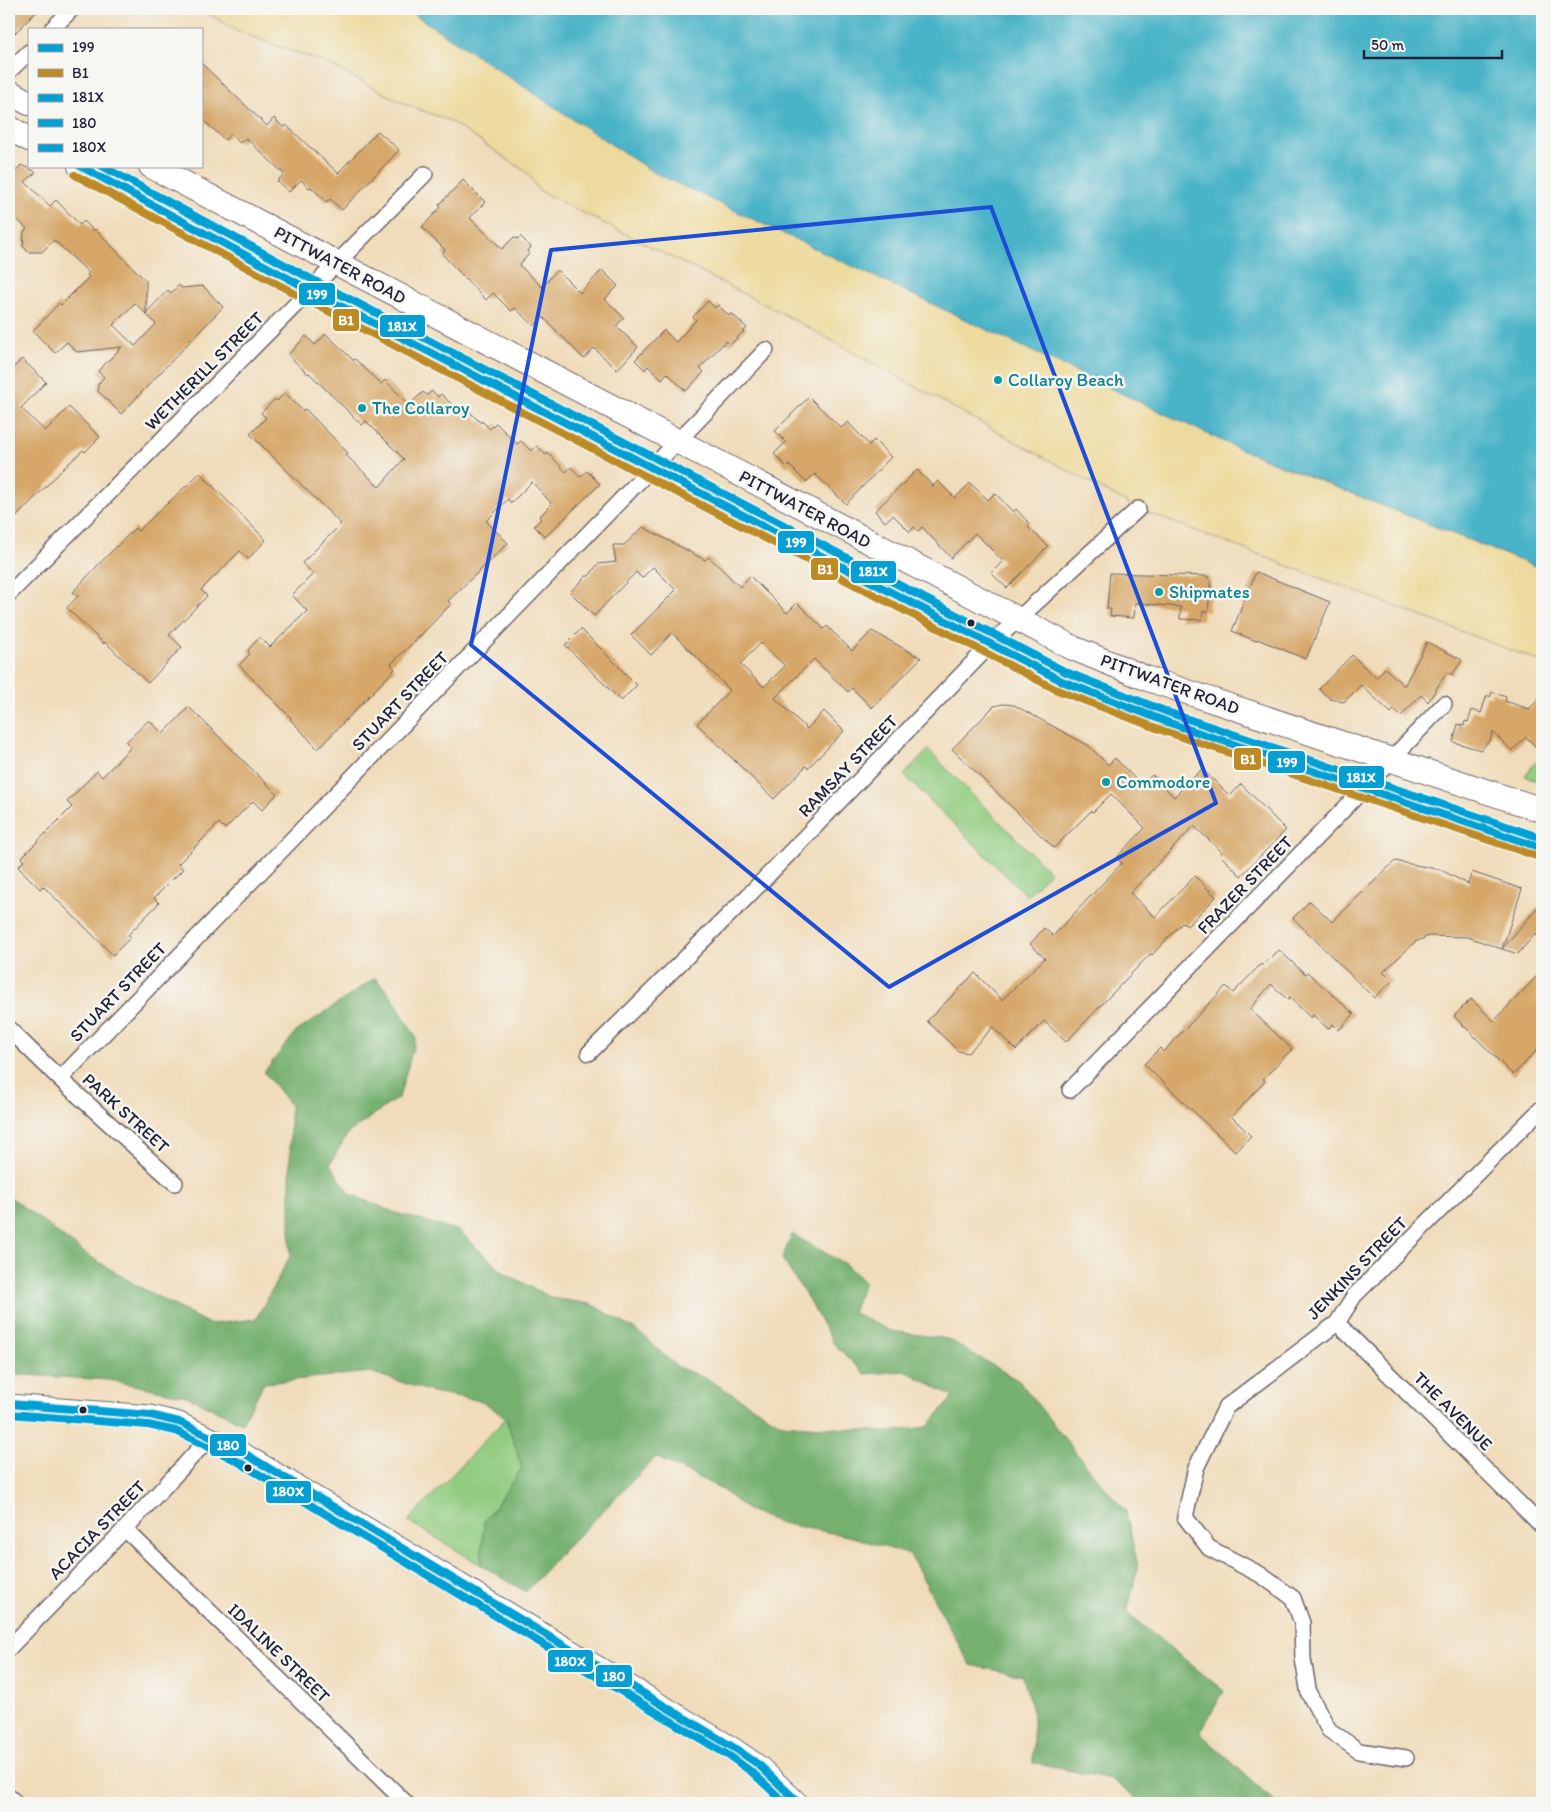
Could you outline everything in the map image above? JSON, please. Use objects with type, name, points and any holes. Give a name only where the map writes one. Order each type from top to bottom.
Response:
[{"type":"highway","points":[[9,92],[28,102]]},
{"type":"highway","points":[[9,128],[28,138]]},
{"type":"highway","name":"PITTWATER ROAD","points":[[84,168],[310,290],[1062,681],[1167,722],[1542,848]]},
{"type":"highway","name":"PITTWATER ROAD","points":[[155,168],[1073,648],[1148,679],[1542,810]]},
{"type":"street","points":[[53,28],[72,9]]},
{"type":"street","points":[[9,72],[28,53]]},
{"type":"street","name":"WETHERILL STREET","points":[[9,594],[425,174]]},
{"type":"street","name":"STUART STREET","points":[[60,1079],[766,350]]},
{"type":"street","name":"RAMSAY STREET","points":[[589,1053],[747,898],[1016,619],[1138,509]]},
{"type":"street","name":"FRAZER STREET","points":[[1070,1090],[1365,788],[1444,704]]},
{"type":"street","name":"PARK STREET","points":[[9,1029],[60,1079],[176,1183]]},
{"type":"street","name":"JENKINS STREET","points":[[1406,1758],[1359,1751],[1329,1730],[1309,1694],[1303,1659],[1302,1623],[1293,1598],[1261,1575],[1209,1548],[1185,1517],[1196,1468],[1226,1407],[1337,1323],[1354,1296],[1542,1108]]},
{"type":"street","name":"THE AVENUE","points":[[1337,1323],[1542,1526]]},
{"type":"street","points":[[9,1404],[150,1415],[179,1422],[211,1436],[242,1452],[736,1748],[799,1803]]},
{"type":"street","name":"ACACIA STREET","points":[[9,1648],[125,1529],[211,1436]]},
{"type":"street","name":"IDALINE STREET","points":[[125,1529],[406,1803]]},
{"type":"street","points":[[9,1797],[16,1803]]},
{"type":"highlighted area","points":[[991,207],[1216,803],[889,987],[471,645],[551,250]]},
{"type":"green space","points":[[928,750],[1050,872],[1027,896],[904,775]]},
{"type":"green space","points":[[1542,754],[1542,782],[1525,776]]},
{"type":"green space","points":[[375,978],[391,995],[416,1038],[399,1097],[348,1133],[330,1164],[350,1194],[396,1213],[459,1231],[503,1272],[552,1298],[591,1304],[639,1332],[676,1366],[709,1380],[782,1424],[887,1432],[927,1427],[953,1397],[906,1371],[865,1374],[834,1344],[782,1259],[792,1234],[845,1264],[864,1282],[853,1313],[891,1331],[948,1339],[1019,1381],[1126,1512],[1138,1567],[1127,1613],[1224,1691],[1200,1733],[1276,1803],[1142,1803],[1111,1779],[1033,1763],[1033,1715],[1023,1676],[970,1665],[910,1555],[853,1537],[780,1523],[746,1509],[720,1488],[656,1457],[558,1556],[526,1592],[481,1565],[484,1522],[522,1468],[506,1418],[482,1401],[432,1392],[370,1372],[264,1383],[242,1423],[187,1396],[109,1380],[9,1374],[9,1196],[83,1252],[136,1285],[209,1324],[256,1319],[290,1256],[290,1105],[264,1072],[296,1032]]},
{"type":"green space","points":[[506,1418],[522,1468],[484,1522],[481,1565],[408,1521]]},
{"type":"sand","name":"Collaroy Beach","points":[[201,9],[406,9],[514,79],[1235,447],[1542,569],[1542,662],[1138,509],[780,312],[538,190],[528,173],[450,121],[405,104],[330,65],[239,32]]},
{"type":"water","points":[[406,9],[1542,9],[1542,569],[1235,447],[653,172]]},
{"type":"building","points":[[9,9],[39,9],[9,39]]},
{"type":"building","points":[[202,64],[267,126],[274,118],[284,128],[286,125],[338,173],[378,131],[399,150],[342,210],[330,199],[327,202],[301,180],[289,192],[277,181],[284,174],[246,138],[240,143],[230,134],[225,140],[202,119]]},
{"type":"building","points":[[21,165],[36,172],[25,182],[50,206],[56,200],[80,225],[84,221],[94,231],[95,229],[146,281],[146,313],[168,290],[171,293],[179,285],[182,288],[203,286],[223,307],[121,414],[98,391],[98,384],[104,377],[98,371],[122,347],[77,352],[67,342],[55,353],[33,331],[59,303],[61,305],[89,277],[87,275],[89,273],[54,240],[42,252],[28,252],[23,246],[24,232],[27,229],[9,211],[9,166],[15,172]],"holes":[[[135,303],[156,324],[135,346],[113,325]]]},
{"type":"building","points":[[463,180],[485,202],[470,218],[502,249],[514,237],[517,239],[520,236],[531,247],[528,251],[530,253],[519,265],[542,287],[557,270],[580,293],[602,270],[618,286],[605,299],[624,318],[616,326],[638,347],[617,370],[594,348],[584,359],[543,317],[534,326],[515,308],[511,311],[493,293],[486,300],[442,254],[445,250],[422,227],[441,207],[439,205]]},
{"type":"building","points":[[708,301],[715,308],[718,305],[729,316],[731,313],[747,328],[730,345],[726,341],[700,368],[704,372],[686,391],[667,373],[662,379],[648,366],[645,370],[635,360],[664,330],[676,342],[696,320],[693,317]]},
{"type":"building","points":[[326,334],[381,384],[385,380],[409,405],[423,392],[427,395],[432,391],[438,397],[441,394],[462,414],[467,409],[490,429],[496,423],[517,444],[521,441],[531,451],[537,446],[546,455],[548,453],[566,472],[571,467],[580,477],[587,471],[600,484],[545,537],[534,526],[541,519],[539,517],[552,504],[532,482],[511,503],[508,499],[486,521],[508,543],[448,601],[451,604],[391,664],[395,669],[318,749],[291,718],[239,665],[250,654],[248,652],[249,649],[260,637],[270,647],[307,611],[292,595],[313,574],[302,563],[341,524],[250,434],[266,418],[261,413],[275,399],[277,401],[285,393],[303,411],[305,409],[315,419],[348,453],[346,455],[379,487],[404,459],[366,421],[362,425],[288,355],[306,336],[315,345]]},
{"type":"building","points":[[22,359],[46,382],[21,408],[45,431],[69,407],[100,437],[85,452],[83,450],[63,469],[16,517],[9,510],[9,372]]},
{"type":"building","points":[[809,397],[841,428],[848,422],[869,445],[874,440],[891,457],[846,504],[815,474],[806,482],[789,465],[787,467],[774,454],[786,442],[775,431]]},
{"type":"building","points":[[917,470],[933,486],[938,481],[955,498],[970,483],[988,500],[995,493],[1013,512],[1016,509],[1030,524],[1028,527],[1048,546],[1007,588],[991,573],[1003,561],[975,533],[951,558],[922,527],[918,531],[914,527],[910,532],[893,515],[885,522],[875,511]]},
{"type":"building","points":[[200,473],[266,540],[248,559],[240,551],[201,590],[207,596],[169,635],[182,647],[148,683],[67,608],[78,596],[73,592],[99,564],[135,528],[138,531]]},
{"type":"building","points":[[643,527],[705,560],[709,557],[740,587],[750,576],[787,613],[797,603],[824,629],[827,626],[852,651],[872,631],[921,658],[872,708],[852,688],[848,692],[814,659],[775,698],[807,729],[824,711],[844,731],[774,799],[697,724],[730,690],[672,633],[651,655],[631,635],[676,590],[653,567],[642,578],[636,572],[594,616],[570,592],[586,576],[589,576],[598,564],[616,562],[613,545],[624,545]],"holes":[[[761,643],[785,666],[764,687],[740,664]]]},
{"type":"building","points":[[1256,572],[1330,602],[1306,659],[1232,631]]},
{"type":"building","name":"Shipmates","points":[[1110,573],[1207,576],[1211,582],[1208,612],[1203,611],[1202,620],[1180,619],[1181,607],[1135,603],[1134,618],[1110,616],[1111,609],[1107,609]]},
{"type":"building","points":[[581,629],[637,685],[621,701],[565,645]]},
{"type":"building","points":[[1427,642],[1462,660],[1452,675],[1447,672],[1428,702],[1421,695],[1401,716],[1394,710],[1391,713],[1361,685],[1344,702],[1330,699],[1319,689],[1352,655],[1376,678],[1385,668],[1404,686]]},
{"type":"building","points":[[1492,692],[1506,697],[1505,701],[1529,709],[1542,696],[1542,753],[1526,737],[1512,751],[1493,732],[1490,740],[1481,750],[1453,742],[1458,724],[1464,726],[1465,721],[1468,722],[1472,710],[1481,713],[1487,695],[1490,697]]},
{"type":"building","points":[[1003,704],[1014,705],[1089,746],[1108,765],[1115,758],[1142,786],[1152,775],[1174,797],[1202,769],[1230,796],[1241,784],[1286,830],[1241,876],[1220,855],[1222,852],[1194,826],[1130,893],[1155,917],[1195,876],[1216,897],[1187,926],[1183,922],[1066,1042],[1044,1021],[1016,1050],[993,1027],[968,1053],[958,1051],[927,1021],[975,973],[1002,1000],[1045,958],[1030,944],[1044,928],[1053,936],[1122,863],[1116,858],[1145,828],[1111,794],[1054,848],[952,749],[994,706]]},
{"type":"building","points":[[189,707],[277,794],[262,810],[253,801],[225,829],[219,823],[178,864],[183,869],[154,898],[159,903],[128,935],[131,937],[113,955],[43,886],[40,889],[18,867],[24,861],[21,858],[72,807],[67,802],[97,771],[102,777],[131,747],[126,742],[149,720],[163,734]]},
{"type":"building","points":[[1395,861],[1441,870],[1468,884],[1472,872],[1522,889],[1502,949],[1468,937],[1429,936],[1415,942],[1383,972],[1392,981],[1374,998],[1293,918],[1310,901],[1332,922]]},
{"type":"building","points":[[1542,902],[1542,940],[1535,934],[1518,954],[1502,949]]},
{"type":"building","points":[[1279,950],[1354,1014],[1339,1030],[1333,1024],[1328,1029],[1313,1015],[1311,1018],[1290,998],[1288,1000],[1271,984],[1250,1009],[1292,1049],[1263,1079],[1265,1081],[1232,1117],[1251,1136],[1236,1152],[1144,1064],[1160,1048],[1163,1052],[1226,986],[1233,993],[1261,964],[1263,966]]},
{"type":"building","points":[[1542,971],[1542,1045],[1513,1075],[1454,1016],[1471,999],[1494,1021]]},
{"type":"transit line","name":"199","points":[[84,168],[310,290],[1062,681],[1167,722],[1542,848]]},
{"type":"transit line","name":"181X","points":[[106,168],[315,281],[1066,672],[1170,713],[1542,838]]},
{"type":"transit line","name":"B1","points":[[75,175],[305,299],[1057,690],[1164,731],[1539,857]]},
{"type":"transit line","name":"180","points":[[9,1404],[150,1415],[179,1422],[242,1452],[736,1749],[759,1765],[799,1803]]},
{"type":"transit line","name":"180X","points":[[9,1414],[148,1425],[176,1431],[237,1461],[731,1757],[753,1773],[785,1803]]},
{"type":"place","name":"Collaroy Beach","points":[[998,380]]},
{"type":"place","name":"The Collaroy","points":[[362,408]]},
{"type":"place","name":"Shipmates","points":[[1159,592]]},
{"type":"place","name":"Commodore","points":[[1106,782]]}]
